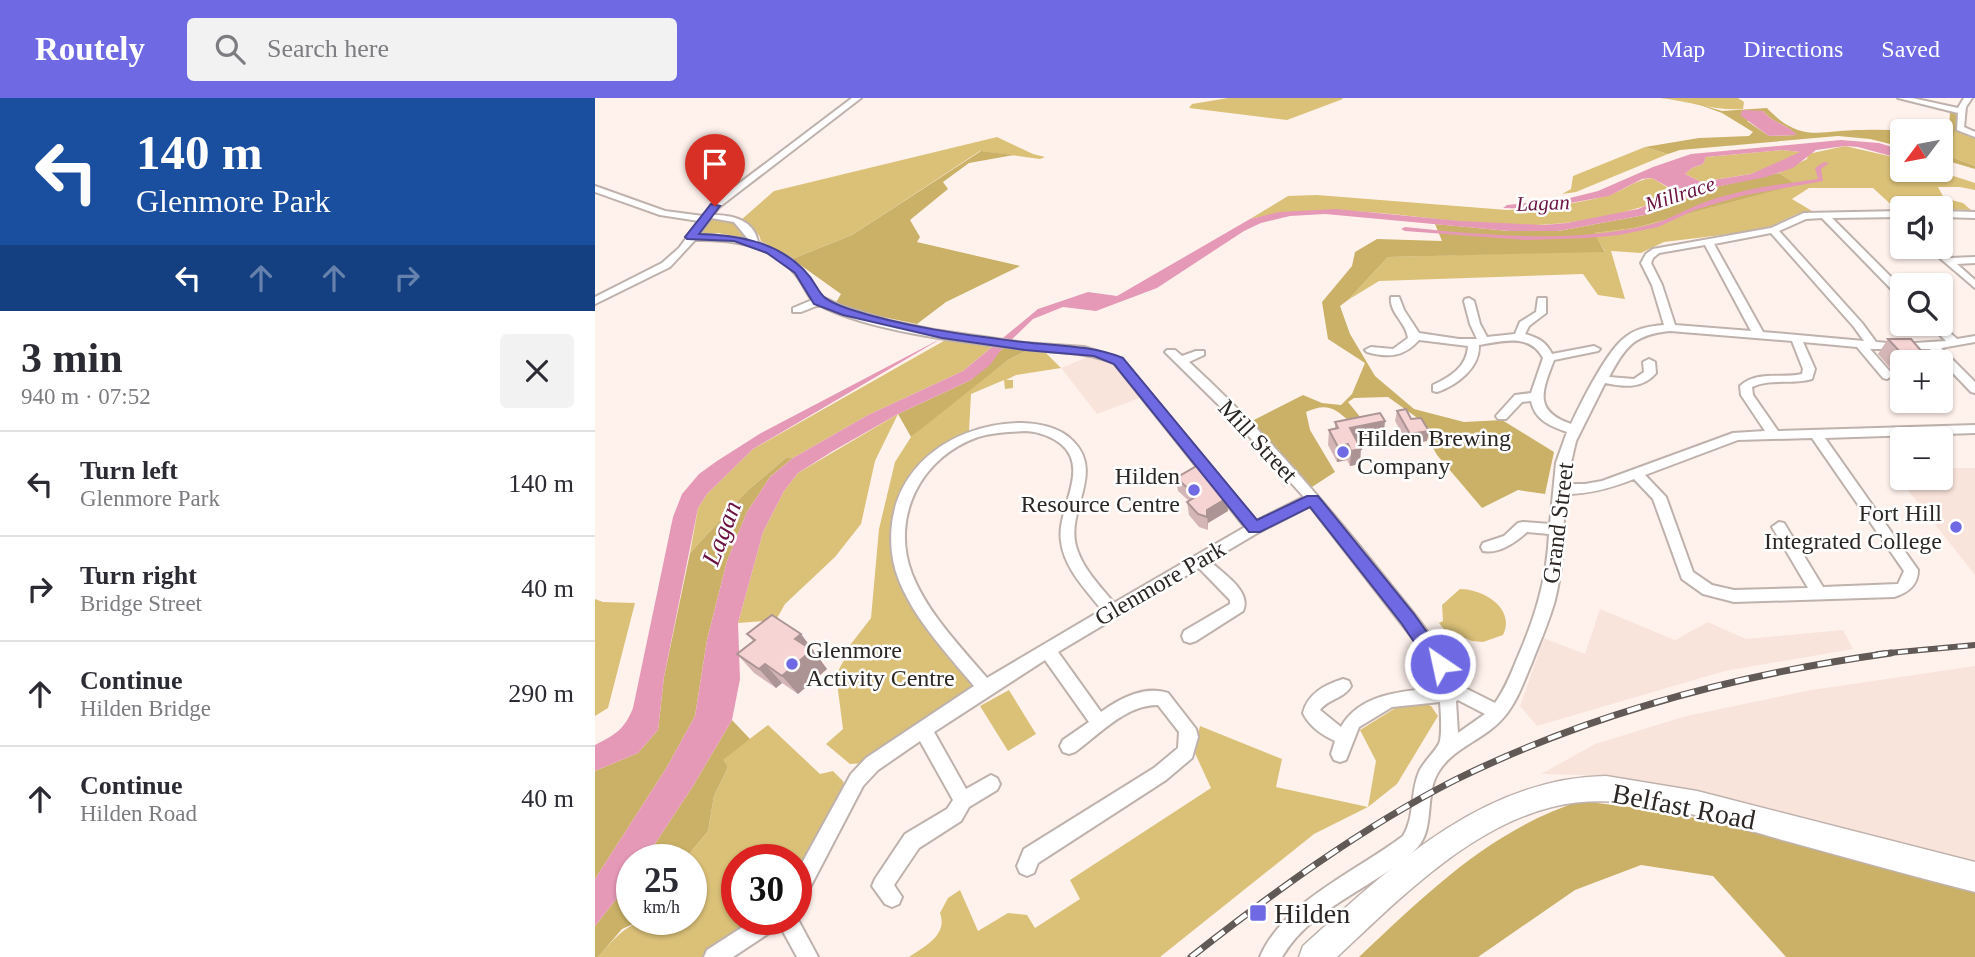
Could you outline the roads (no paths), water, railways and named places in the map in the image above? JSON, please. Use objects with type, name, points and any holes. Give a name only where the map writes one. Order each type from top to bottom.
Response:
[{"type":"highway","name":"Belfast Road","points":[[1314,957],[1380,897],[1450,843],[1520,805],[1553,794],[1581,790],[1642,794],[1702,805],[1975,877]]},
{"type":"street","points":[[595,301],[666,265],[703,219],[747,179],[857,98]]},
{"type":"street","points":[[1902,98],[1961,111]]},
{"type":"street","points":[[1968,98],[1961,111],[1960,129],[1975,135]]},
{"type":"street","points":[[731,177],[747,179]]},
{"type":"street","points":[[595,189],[663,213],[703,219]]},
{"type":"street","points":[[1953,214],[1975,215]]},
{"type":"street","points":[[1670,328],[1657,285],[1648,268],[1647,259],[1656,251],[1773,230],[1797,218],[1824,215],[1890,216]]},
{"type":"street","points":[[1824,215],[1890,282]]},
{"type":"street","points":[[715,217],[737,220],[752,236],[753,242]]},
{"type":"street","points":[[1773,230],[1858,325],[1880,371]]},
{"type":"street","points":[[691,237],[722,236],[753,242],[799,271],[818,301],[847,312],[959,337],[1097,352],[1118,361],[1254,528]]},
{"type":"street","points":[[1708,242],[1758,334]]},
{"type":"street","points":[[1946,259],[1975,285]]},
{"type":"street","points":[[1948,261],[1975,260]]},
{"type":"street","points":[[1395,299],[1396,309],[1409,322],[1416,336]]},
{"type":"street","points":[[1519,337],[1524,324],[1541,313],[1542,300]]},
{"type":"street","points":[[799,310],[818,301]]},
{"type":"street","points":[[1437,388],[1452,380],[1468,365],[1474,354],[1478,341],[1469,301]]},
{"type":"street","name":"Grand Street","points":[[1270,957],[1281,939],[1315,909],[1410,843],[1419,827],[1420,788],[1433,764],[1448,748],[1480,728],[1498,712],[1510,695],[1547,603],[1554,570],[1559,489],[1574,430],[1615,352],[1625,340],[1638,333],[1670,328],[1867,345],[1933,346],[1975,339]]},
{"type":"street","points":[[1371,350],[1387,354],[1400,352],[1416,336],[1478,341],[1519,337],[1541,345],[1549,358]]},
{"type":"street","points":[[1947,336],[1954,342]]},
{"type":"street","points":[[1773,433],[1747,395],[1746,386],[1755,381],[1799,379],[1808,376],[1809,369],[1796,338]]},
{"type":"street","points":[[1933,346],[1975,389]]},
{"type":"street","points":[[1549,358],[1594,349]]},
{"type":"street","name":"Mill Street","points":[[1171,352],[1226,405],[1312,499],[1431,649],[1440,664],[1447,695],[1448,748]]},
{"type":"street","points":[[1181,361],[1200,354]]},
{"type":"street","points":[[1549,358],[1535,397],[1538,410],[1545,418],[1574,430]]},
{"type":"street","points":[[1602,379],[1620,383],[1644,380],[1650,373],[1649,362]]},
{"type":"street","points":[[1502,416],[1519,398],[1535,397]]},
{"type":"street","points":[[985,687],[912,591],[899,554],[900,515],[910,485],[929,460],[942,450],[965,437],[1007,426],[1056,434],[1070,444],[1078,454],[1081,476],[1069,519],[1067,543],[1078,568],[1112,611]]},
{"type":"street","points":[[1559,489],[1595,488],[1728,438],[1773,433],[1975,429]]},
{"type":"street","points":[[1636,473],[1659,497],[1681,566],[1696,584],[1734,596],[1894,591],[1903,588],[1911,576],[1905,561],[1815,433]]},
{"type":"street","name":"Glenmore Park","points":[[812,864],[857,780],[872,764],[985,687],[1200,559],[1312,499]]},
{"type":"street","points":[[1488,547],[1509,540],[1523,527],[1556,530]]},
{"type":"street","points":[[1779,527],[1819,593]]},
{"type":"street","points":[[1191,636],[1239,603],[1238,598],[1200,559]]},
{"type":"street","points":[[1047,650],[1100,724]]},
{"type":"street","points":[[1343,686],[1316,701],[1311,713],[1343,746],[1353,722],[1389,700],[1459,693],[1498,712]]},
{"type":"street","points":[[1027,866],[1031,856],[1160,774],[1186,752],[1189,737],[1187,729],[1162,698],[1148,696],[1131,703],[1069,746]]},
{"type":"street","points":[[923,730],[963,801]]},
{"type":"street","points":[[892,897],[883,886],[912,841],[954,815],[963,801],[991,784]]},
{"type":"street","points":[[714,957],[748,935]]},
{"type":"street","points":[[796,935],[808,957]]},
{"type":"water","points":[[1743,110],[1763,111],[1797,135],[1769,136],[1740,115]]},
{"type":"water","name":"Lagan","points":[[1841,140],[1890,146],[1890,156],[1858,147],[1816,150],[1793,168],[1766,177],[1711,188],[1650,214],[1558,231],[1509,231],[1325,214],[1290,216],[1261,223],[1244,231],[1157,288],[1096,311],[1063,307],[1033,319],[1001,350],[990,365],[971,380],[898,414],[798,473],[784,491],[763,532],[738,623],[740,679],[732,720],[655,844],[618,844],[667,767],[695,716],[707,640],[727,561],[747,512],[770,477],[793,458],[868,415],[963,371],[1038,309],[1088,292],[1117,296],[1250,219],[1279,212],[1336,209],[1460,221],[1543,225],[1567,223],[1638,209],[1677,192],[1652,178],[1642,179],[1609,196],[1537,209],[1503,208],[1507,205],[1566,199],[1598,191],[1691,154]],"holes":[[[1783,150],[1800,152],[1751,174],[1701,182],[1685,174],[1703,164],[1706,157]]]},
{"type":"water","points":[[944,337],[753,449],[707,494],[698,508],[664,677],[658,730],[638,753],[595,771],[595,745],[619,731],[633,708],[673,517],[682,494],[699,474],[761,433]]},
{"type":"water","points":[[616,846],[616,899],[595,926],[595,879]]},
{"type":"waterway","name":"Millrace","points":[[1405,229],[1527,238],[1619,233],[1655,225],[1708,203],[1739,194],[1821,180],[1818,168],[1826,163]]},
{"type":"railway","points":[[1878,654],[1975,645]]},
{"type":"railway","points":[[1191,957],[1286,885],[1352,840],[1455,780],[1507,756],[1614,715],[1723,684],[1891,653]]},
{"type":"place","name":"Hilden Brewing Company","points":[[1343,452]]},
{"type":"place","name":"Hilden Resource Centre","points":[[1194,490]]},
{"type":"place","name":"Fort Hill Integrated College","points":[[1956,527]]},
{"type":"place","name":"Glenmore Activity Centre","points":[[792,664]]},
{"type":"place","name":"Hilden","points":[[1258,913]]}]
